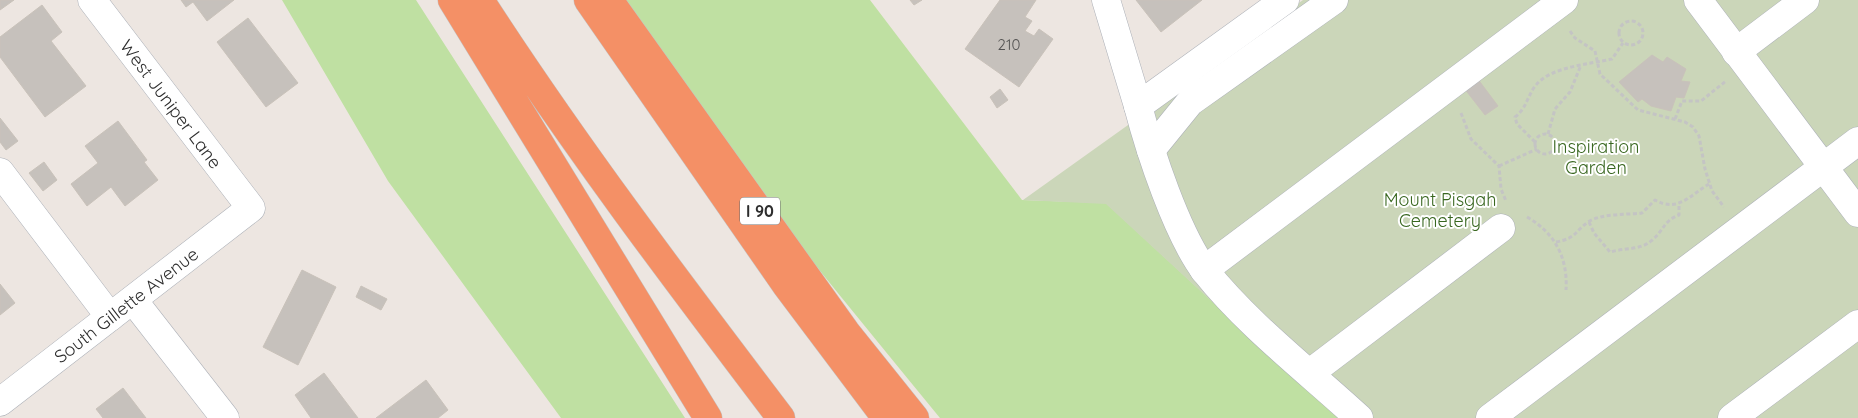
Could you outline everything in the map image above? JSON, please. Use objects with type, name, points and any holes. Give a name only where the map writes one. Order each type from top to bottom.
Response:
[{"type":"highway","points":[[452,0],[708,418]]},
{"type":"highway","points":[[480,0],[518,60],[678,282],[781,418]]},
{"type":"highway","name":"I 90","points":[[588,0],[786,285],[886,418]]},
{"type":"highway","name":"I 90","points":[[609,0],[846,332],[915,418]]},
{"type":"street","name":"West Juniper Lane","points":[[92,0],[251,208]]},
{"type":"street","points":[[1106,0],[1151,150],[1182,230],[1204,270],[1242,311],[1359,418]]},
{"type":"street","points":[[1138,106],[1285,0]]},
{"type":"street","points":[[1151,150],[1190,102],[1334,0]]},
{"type":"street","points":[[1698,0],[1858,213]]},
{"type":"street","points":[[1741,59],[1805,0]]},
{"type":"street","points":[[1204,270],[1558,4]]},
{"type":"street","points":[[1490,418],[1858,141]]},
{"type":"street","points":[[0,172],[110,317]]},
{"type":"street","name":"South Gillette Avenue","points":[[0,402],[251,208]]},
{"type":"street","points":[[1310,373],[1510,215]]},
{"type":"street","points":[[133,300],[225,418]]},
{"type":"street","points":[[1732,418],[1858,324]]},
{"type":"path","points":[[1558,4],[1575,38],[1594,51],[1600,74],[1638,110],[1675,119],[1693,127],[1699,136],[1704,169],[1712,191],[1740,229]]},
{"type":"path","points":[[1631,20],[1642,26],[1644,33],[1641,41],[1635,45],[1623,43],[1619,32],[1623,24],[1631,20]]},
{"type":"path","points":[[1536,149],[1535,142],[1517,124],[1515,116],[1524,111],[1529,94],[1537,83],[1548,75],[1563,71],[1570,65],[1597,63],[1612,59],[1623,43]]},
{"type":"path","points":[[1675,119],[1682,101],[1701,101],[1741,59]]},
{"type":"path","points":[[1548,134],[1556,109],[1570,92],[1581,65]]},
{"type":"path","points":[[1446,88],[1460,110],[1470,139],[1499,166],[1501,189],[1510,215],[1533,220],[1556,242],[1564,259],[1567,276],[1566,290]]},
{"type":"path","points":[[1535,142],[1541,134],[1548,134],[1555,141],[1553,151],[1545,154],[1536,149]]},
{"type":"path","points":[[1499,166],[1536,149]]},
{"type":"path","points":[[1556,242],[1570,239],[1589,222],[1602,217],[1642,214],[1655,200],[1664,205],[1679,204],[1710,184]]},
{"type":"path","points":[[1589,222],[1594,233],[1610,252],[1640,247],[1651,242],[1668,219],[1679,215],[1679,204]]},
{"type":"green space","points":[[282,0],[416,0],[685,418],[561,418],[388,181]]},
{"type":"green space","points":[[617,0],[870,0],[1022,200],[1106,203],[1338,418],[940,418],[733,161],[654,54]]},
{"type":"green space","name":"Mount Pisgah Cemetery","points":[[1303,0],[1858,0],[1858,418],[1338,418],[1106,204],[1023,200]]},
{"type":"building","points":[[0,0],[14,0],[0,10]]},
{"type":"building","points":[[181,0],[234,0],[207,21],[193,2],[186,7]]},
{"type":"building","points":[[910,0],[922,0],[914,5]]},
{"type":"building","points":[[1000,0],[1036,0],[1025,17],[1032,21],[1025,31],[1034,36],[1039,29],[1053,39],[1019,87],[965,49]]},
{"type":"building","points":[[1136,0],[1202,0],[1161,32]]},
{"type":"building","points":[[42,5],[62,32],[51,41],[86,86],[45,117],[0,57],[0,37]]},
{"type":"building","points":[[248,18],[298,83],[266,107],[217,42]]},
{"type":"building","points":[[1652,55],[1663,62],[1667,57],[1686,69],[1681,81],[1690,82],[1684,98],[1676,97],[1671,111],[1651,106],[1642,99],[1638,102],[1619,82]]},
{"type":"building","points":[[1477,78],[1498,106],[1485,115],[1464,88]]},
{"type":"building","points":[[1000,89],[1008,100],[997,108],[990,97]]},
{"type":"building","points":[[0,118],[18,141],[6,150],[0,142]]},
{"type":"building","points":[[118,121],[147,160],[144,162],[158,180],[125,206],[111,187],[87,206],[71,184],[98,163],[85,146]]},
{"type":"building","points":[[44,162],[57,180],[43,191],[29,173]]},
{"type":"building","points":[[302,270],[336,287],[298,365],[263,347]]},
{"type":"building","points":[[0,284],[15,303],[0,315]]},
{"type":"building","points":[[361,286],[387,299],[381,310],[356,297]]},
{"type":"building","points":[[324,373],[358,418],[311,418],[295,395]]},
{"type":"building","points":[[426,380],[448,410],[438,418],[376,418]]},
{"type":"building","points":[[123,388],[146,418],[103,418],[96,409]]},
{"type":"park label","name":"Inspiration Garden","points":[[1596,156]]}]
